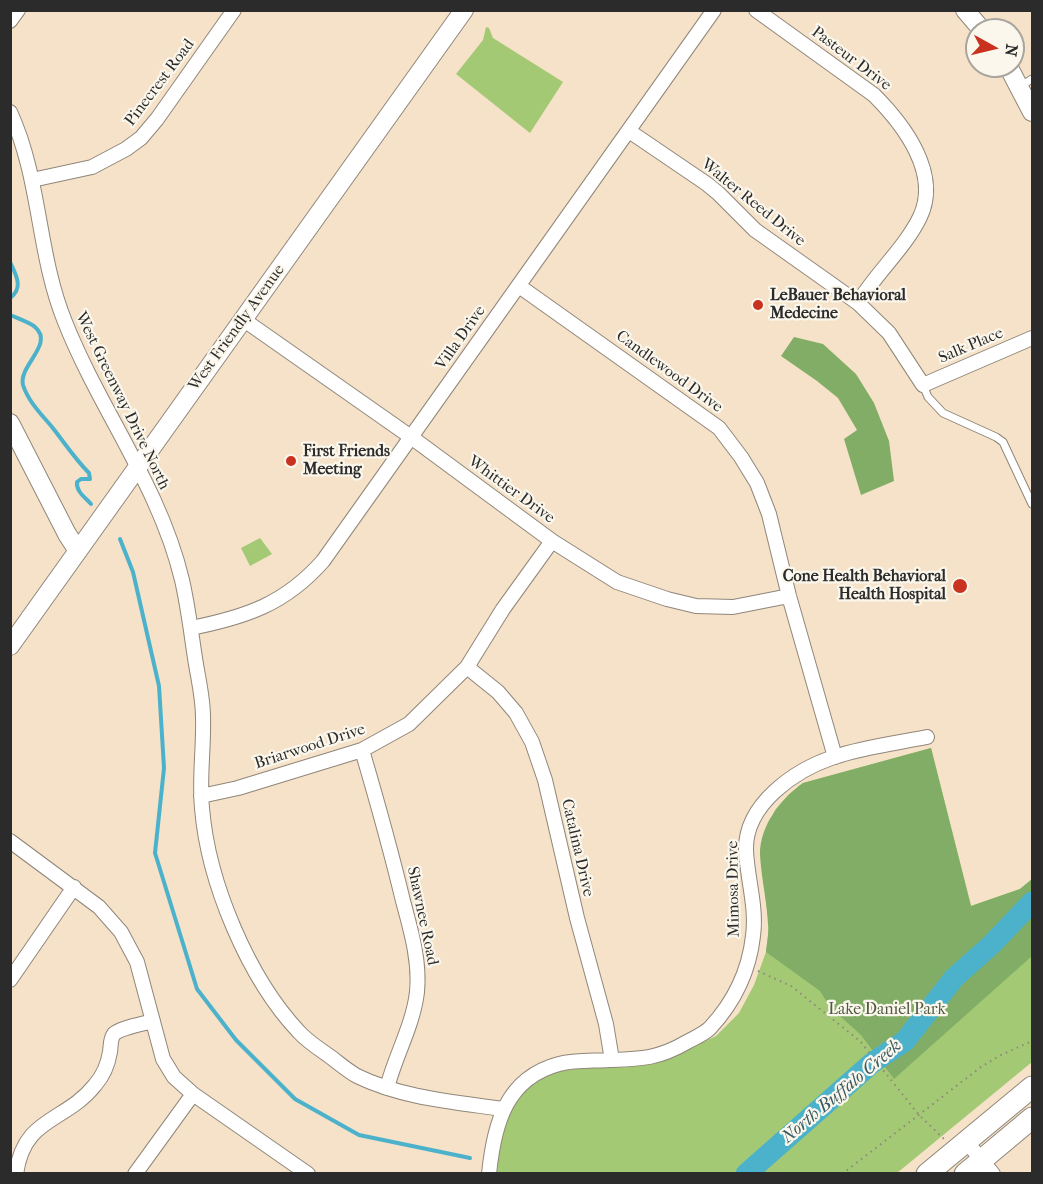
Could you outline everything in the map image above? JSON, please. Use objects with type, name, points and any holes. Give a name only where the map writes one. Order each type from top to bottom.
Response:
[{"type":"main road","name":"West Friendly Avenue","points":[[10,646],[464,10]]},
{"type":"main road","points":[[1026,83],[1032,112]]},
{"type":"main road","points":[[11,423],[67,534],[78,551]]},
{"type":"main road","points":[[927,1173],[1032,1087]]},
{"type":"main road","points":[[965,1173],[987,1167],[1032,1118]]},
{"type":"street","points":[[10,21],[18,10]]},
{"type":"street","name":"Pinecrest Road","points":[[32,180],[92,167],[118,154],[141,138],[234,10]]},
{"type":"street","name":"Villa Drive","points":[[191,628],[255,612],[269,605],[298,586],[330,552],[714,10]]},
{"type":"street","name":"Pasteur Drive","points":[[756,10],[874,94],[905,132],[922,169],[926,192],[920,217],[858,303]]},
{"type":"street","name":"West Greenway Drive North","points":[[10,112],[20,132],[32,180],[45,258],[65,323],[139,467],[174,550],[191,628],[202,697],[204,721],[201,796],[205,831],[214,868],[234,928],[256,974],[300,1034],[354,1074],[387,1089],[411,1096],[503,1109]]},
{"type":"street","name":"Walter Reed Drive","points":[[629,131],[707,184],[754,230],[858,303],[889,333],[922,385]]},
{"type":"street","name":"Candlewood Drive","points":[[519,286],[719,428],[741,457],[757,483],[769,514],[789,596],[835,757]]},
{"type":"street","name":"Whittier Drive","points":[[244,320],[411,437],[552,541],[617,582],[696,606],[733,607],[789,596]]},
{"type":"street","name":"Salk Place","points":[[922,385],[1032,338]]},
{"type":"street","name":"Briarwood Drive","points":[[201,796],[227,791],[362,750],[410,724],[467,667],[503,609],[552,541]]},
{"type":"street","name":"Catalina Drive","points":[[467,667],[504,699],[516,713],[532,742],[545,780],[577,918],[606,1024],[612,1060]]},
{"type":"street","name":"Mimosa Drive","points":[[489,1173],[497,1124],[503,1109],[522,1083],[537,1072],[561,1064],[655,1057],[681,1046],[708,1030],[730,1004],[747,967],[754,934],[746,847],[752,819],[770,796],[790,779],[808,768],[835,757],[927,737]]},
{"type":"street","name":"Shawnee Road","points":[[362,750],[387,834],[413,941],[417,970],[417,992],[411,1019],[387,1089]]},
{"type":"street","points":[[10,841],[99,907],[121,932],[137,962],[163,1059],[174,1077],[193,1094],[308,1173]]},
{"type":"street","points":[[10,980],[74,887]]},
{"type":"street","points":[[16,1173],[18,1158],[32,1132],[43,1123],[78,1104],[99,1080],[107,1063],[112,1036],[117,1031],[153,1021]]},
{"type":"street","points":[[135,1173],[193,1094]]},
{"type":"street","points":[[961,1146],[987,1167]]},
{"type":"lane","points":[[922,385],[934,406],[943,413],[1003,442],[1032,504]]},
{"type":"path","points":[[747,967],[791,986],[860,1041],[894,1087],[919,1115],[961,1146]]},
{"type":"path","points":[[842,1173],[981,1067],[1032,1041]]},
{"type":"green space","points":[[486,27],[489,28],[493,38],[563,82],[530,133],[456,74],[483,40]]},
{"type":"green space","points":[[794,337],[823,344],[856,374],[874,403],[889,441],[894,481],[861,495],[844,439],[857,430],[838,398],[781,356]]},
{"type":"green space","points":[[260,538],[272,554],[250,566],[241,548]]},
{"type":"green space","name":"Lake Daniel Park","points":[[931,748],[971,906],[1020,889],[1032,879],[1032,1062],[897,1173],[497,1174],[499,1143],[510,1113],[525,1089],[552,1072],[657,1062],[716,1036],[739,1013],[754,985],[766,952],[769,927],[760,852],[765,832],[775,810],[789,794],[803,783]]},
{"type":"green space","points":[[931,748],[971,906],[1020,889],[1032,879],[1032,956],[894,1079],[861,1035],[830,1007],[820,991],[766,952],[768,927],[760,854],[761,843],[773,814],[803,783]]},
{"type":"waterway","points":[[10,262],[18,281],[17,290],[10,298]]},
{"type":"waterway","points":[[10,315],[33,325],[40,334],[39,348],[26,370],[23,385],[35,407],[89,473],[90,479],[81,479],[77,482],[77,486],[91,504]]},
{"type":"waterway","points":[[120,539],[133,572],[159,686],[164,768],[155,853],[197,989],[236,1040],[295,1099],[359,1135],[470,1158]]},
{"type":"waterway","name":"North Buffalo Creek","points":[[746,1174],[872,1063],[905,1041],[954,978],[992,944],[1032,902]]},
{"type":"place","name":"LeBauer Behavioral Medecine","points":[[758,305]]},
{"type":"place","name":"First Friends Meeting","points":[[291,461]]},
{"type":"place","name":"Cone Health Behavioral Health Hospital","points":[[960,586]]}]
